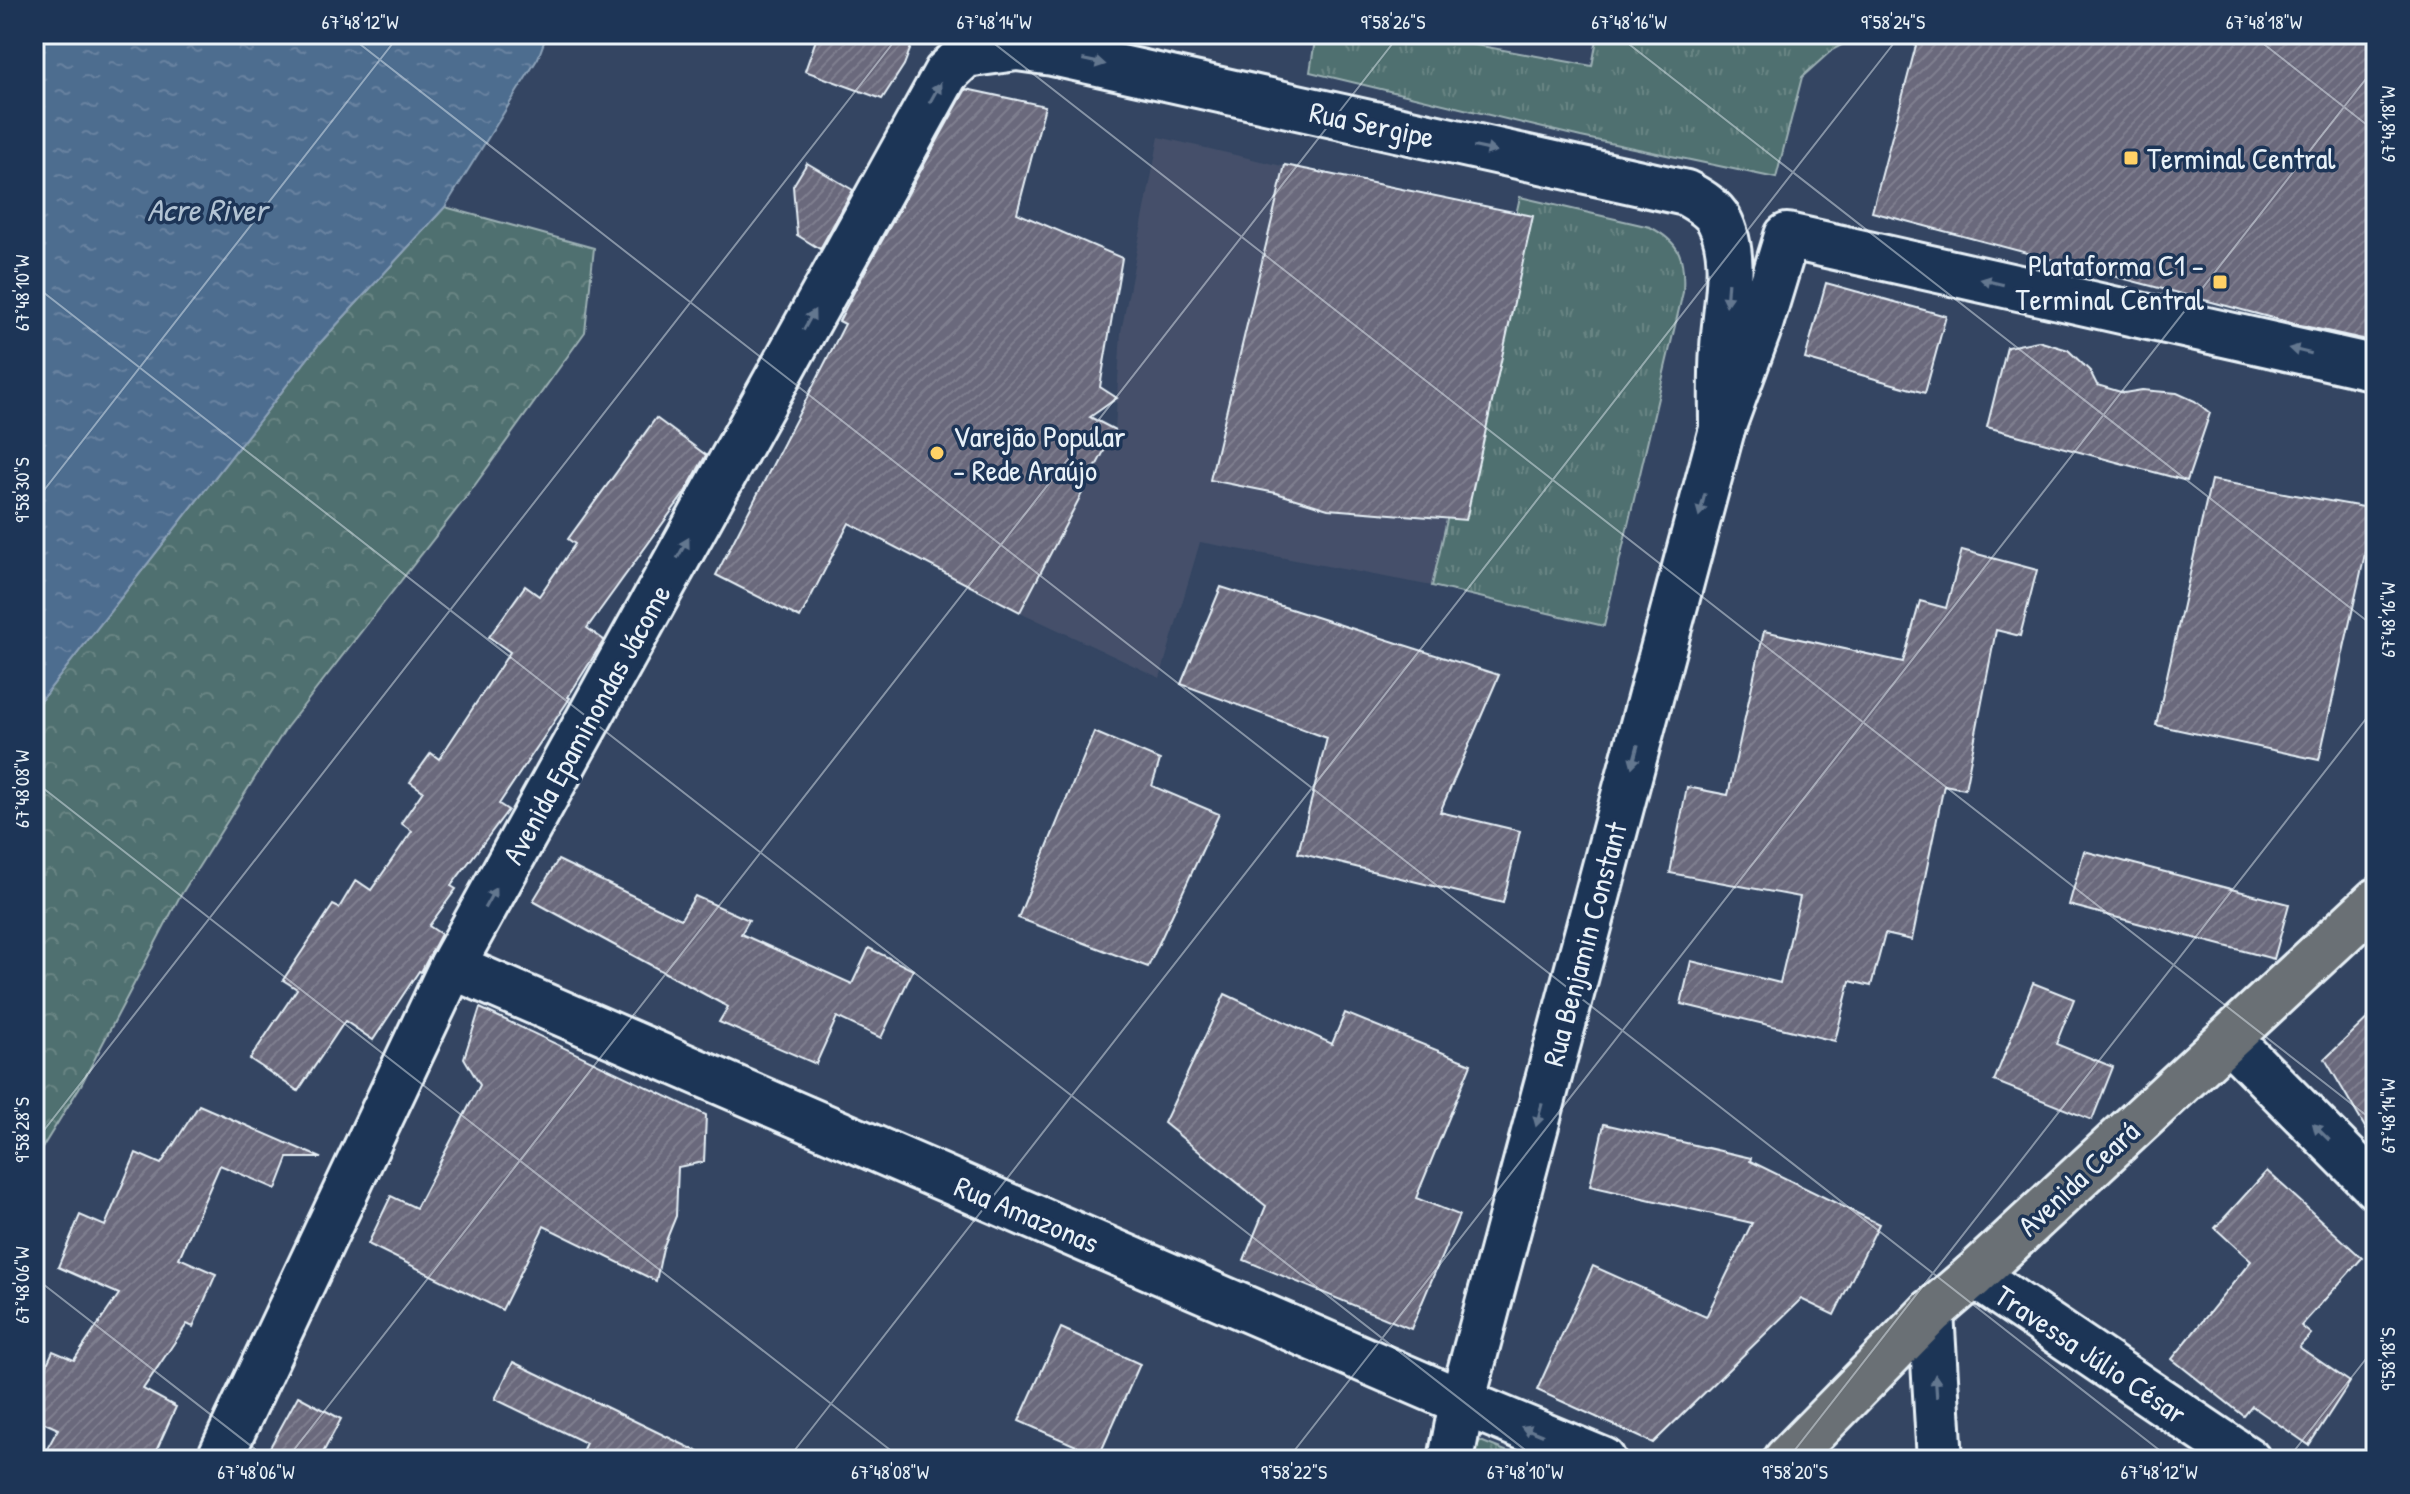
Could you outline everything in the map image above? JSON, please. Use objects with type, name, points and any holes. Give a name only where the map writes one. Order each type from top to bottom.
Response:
[{"type":"main road","name":"Avenida Ceará","points":[[1786,1460],[1931,1312],[2376,901]]},
{"type":"street","name":"Rua Sergipe","points":[[1017,48],[1053,53],[1686,193],[1706,205],[1719,218]]},
{"type":"street","name":"Avenida Epaminondas Jácome","points":[[219,1460],[452,966],[946,73],[965,55],[1017,48]]},
{"type":"street","name":"Rua Benjamin Constant","points":[[1719,218],[1726,238],[1729,264],[1722,351],[1722,429]]},
{"type":"street","name":"Rua Benjamin Constant","points":[[1451,1460],[1462,1402],[1722,429],[1759,328],[1787,236],[2376,368]]},
{"type":"street","name":"Rua Amazonas","points":[[452,966],[1603,1460]]},
{"type":"street","points":[[2229,1039],[2376,1187]]},
{"type":"street","name":"Travessa Júlio César","points":[[1974,1275],[2247,1460]]},
{"type":"street","points":[[1931,1312],[1940,1460]]},
{"type":"shaded area","points":[[1159,137],[1515,221],[1432,586],[1200,542],[1160,678],[1020,612],[1115,430],[1121,332]]},
{"type":"green space","points":[[1316,34],[1415,34],[1592,66],[1598,34],[1862,34],[1832,50],[1802,77],[1776,178],[1581,137],[1310,72]]},
{"type":"green space","points":[[1520,197],[1650,227],[1669,239],[1682,261],[1683,292],[1604,626],[1432,586]]},
{"type":"green space","points":[[445,207],[594,248],[585,332],[467,496],[286,728],[179,898],[81,1085],[34,1161],[34,709],[319,344]]},
{"type":"green space","points":[[1468,1436],[1528,1460],[1469,1460]]},
{"type":"water","name":"Acre River","points":[[34,34],[547,34],[538,58],[445,207],[319,344],[34,709]]},
{"type":"building","points":[[818,34],[916,34],[904,65],[882,99],[805,71]]},
{"type":"building","name":"Terminal Central","points":[[1919,34],[2376,34],[2376,342],[2295,324],[1872,212]]},
{"type":"building","points":[[966,89],[1045,106],[1017,213],[1122,258],[1100,387],[1117,398],[1090,417],[1115,430],[1020,612],[849,523],[800,618],[716,575],[845,324],[839,321],[858,284]]},
{"type":"building","points":[[807,163],[853,190],[820,249],[797,235],[793,186]]},
{"type":"building","points":[[1285,165],[1533,216],[1466,520],[1328,509],[1276,493],[1210,480]]},
{"type":"building","points":[[1826,283],[1946,316],[1925,393],[1805,359]]},
{"type":"building","points":[[2038,341],[2068,350],[2090,371],[2097,385],[2124,393],[2142,390],[2177,393],[2195,401],[2210,413],[2187,481],[1987,427],[2007,347]]},
{"type":"building","points":[[656,418],[706,455],[684,494],[587,628],[604,640],[570,698],[499,804],[508,810],[451,886],[456,889],[429,926],[441,934],[421,972],[373,1040],[345,1021],[298,1091],[250,1059],[297,989],[283,980],[333,905],[339,908],[356,880],[371,890],[412,831],[401,823],[423,791],[410,782],[431,753],[439,759],[510,652],[489,637],[525,586],[539,596],[575,544],[568,539]]},
{"type":"building","points":[[2211,480],[2375,509],[2319,760],[2156,725]]},
{"type":"building","points":[[1962,550],[2037,570],[2020,636],[1996,630],[1965,789],[1944,785],[1912,940],[1885,934],[1871,986],[1850,981],[1835,1041],[1681,1004],[1691,961],[1780,983],[1800,897],[1670,873],[1687,787],[1728,795],[1764,631],[1903,662],[1920,601],[1946,608]]},
{"type":"building","points":[[1221,587],[1499,675],[1440,812],[1520,831],[1503,903],[1298,853],[1327,738],[1181,684]]},
{"type":"building","points":[[1094,732],[1160,760],[1152,786],[1219,814],[1148,967],[1018,918]]},
{"type":"building","points":[[2084,851],[2289,904],[2274,959],[2069,905]]},
{"type":"building","points":[[558,860],[681,919],[695,896],[749,920],[741,934],[852,984],[869,948],[913,970],[881,1038],[837,1017],[816,1064],[719,1022],[728,1007],[533,901]]},
{"type":"building","points":[[2033,983],[2074,999],[2056,1044],[2113,1067],[2092,1120],[1994,1081]]},
{"type":"building","points":[[1225,994],[1332,1044],[1345,1013],[1471,1064],[1416,1198],[1459,1215],[1411,1329],[1244,1260],[1266,1206],[1164,1123]]},
{"type":"building","points":[[480,1008],[706,1115],[704,1162],[678,1167],[676,1216],[663,1248],[656,1281],[544,1226],[502,1310],[368,1244],[391,1196],[416,1208],[480,1085],[464,1058]]},
{"type":"building","points":[[2376,1010],[2376,1146],[2325,1059]]},
{"type":"building","points":[[199,1105],[321,1158],[288,1158],[276,1189],[220,1165],[179,1258],[216,1274],[193,1327],[187,1324],[143,1389],[176,1407],[152,1460],[41,1460],[58,1429],[34,1418],[34,1392],[53,1351],[74,1360],[119,1294],[58,1267],[80,1215],[105,1226],[136,1153],[161,1164]]},
{"type":"building","points":[[1604,1124],[1751,1158],[1750,1161],[1879,1224],[1834,1315],[1801,1299],[1653,1443],[1537,1390],[1593,1266],[1706,1317],[1752,1223],[1590,1186]]},
{"type":"building","points":[[2267,1171],[2362,1258],[2301,1326],[2311,1334],[2299,1347],[2350,1382],[2309,1445],[2252,1406],[2244,1416],[2172,1359],[2251,1261],[2215,1228]]},
{"type":"building","points":[[1061,1328],[1140,1364],[1099,1456],[1019,1421]]},
{"type":"building","points":[[513,1362],[715,1460],[578,1460],[586,1443],[495,1399]]},
{"type":"building","points":[[298,1396],[341,1419],[319,1460],[263,1460]]},
{"type":"place","name":"Terminal Central","points":[[2131,158]]},
{"type":"place","name":"Plataforma C1 - Terminal Central","points":[[2220,282]]},
{"type":"place","name":"Varejão Popular - Rede Araújo","points":[[937,453]]}]
